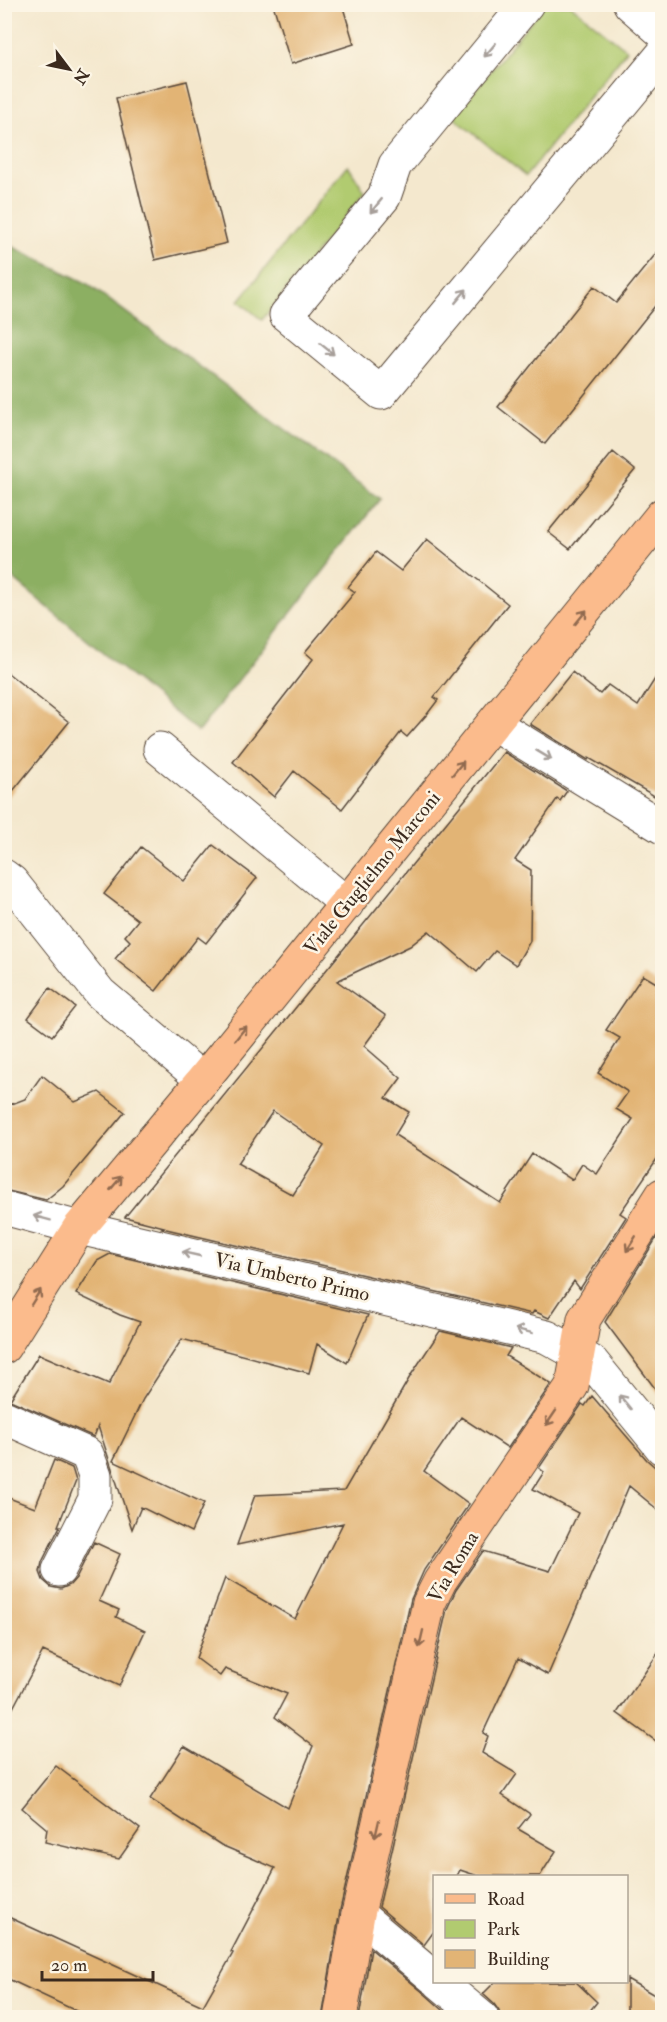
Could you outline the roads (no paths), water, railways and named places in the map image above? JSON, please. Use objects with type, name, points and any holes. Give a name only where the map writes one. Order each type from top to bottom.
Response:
[{"type":"main road","name":"Viale Guglielmo Marconi","points":[[4,1347],[79,1228],[203,1080],[663,515]]},
{"type":"main road","name":"Via Roma","points":[[340,2018],[358,1914],[429,1604],[440,1581],[572,1386],[584,1319],[658,1212]]},
{"type":"street","points":[[527,4],[395,165],[384,197],[286,315],[381,393],[663,55]]},
{"type":"street","points":[[630,4],[663,32]]},
{"type":"street","points":[[494,724],[663,827]]},
{"type":"street","points":[[160,749],[347,904]]},
{"type":"street","points":[[4,876],[12,882],[100,993],[203,1080]]},
{"type":"street","name":"Via Umberto Primo","points":[[4,1208],[79,1228],[547,1337],[592,1362],[663,1448]]},
{"type":"street","points":[[4,1417],[87,1454],[96,1475],[95,1500],[59,1570]]},
{"type":"street","points":[[358,1914],[433,1976]]},
{"type":"street","points":[[440,1983],[482,2018]]}]
